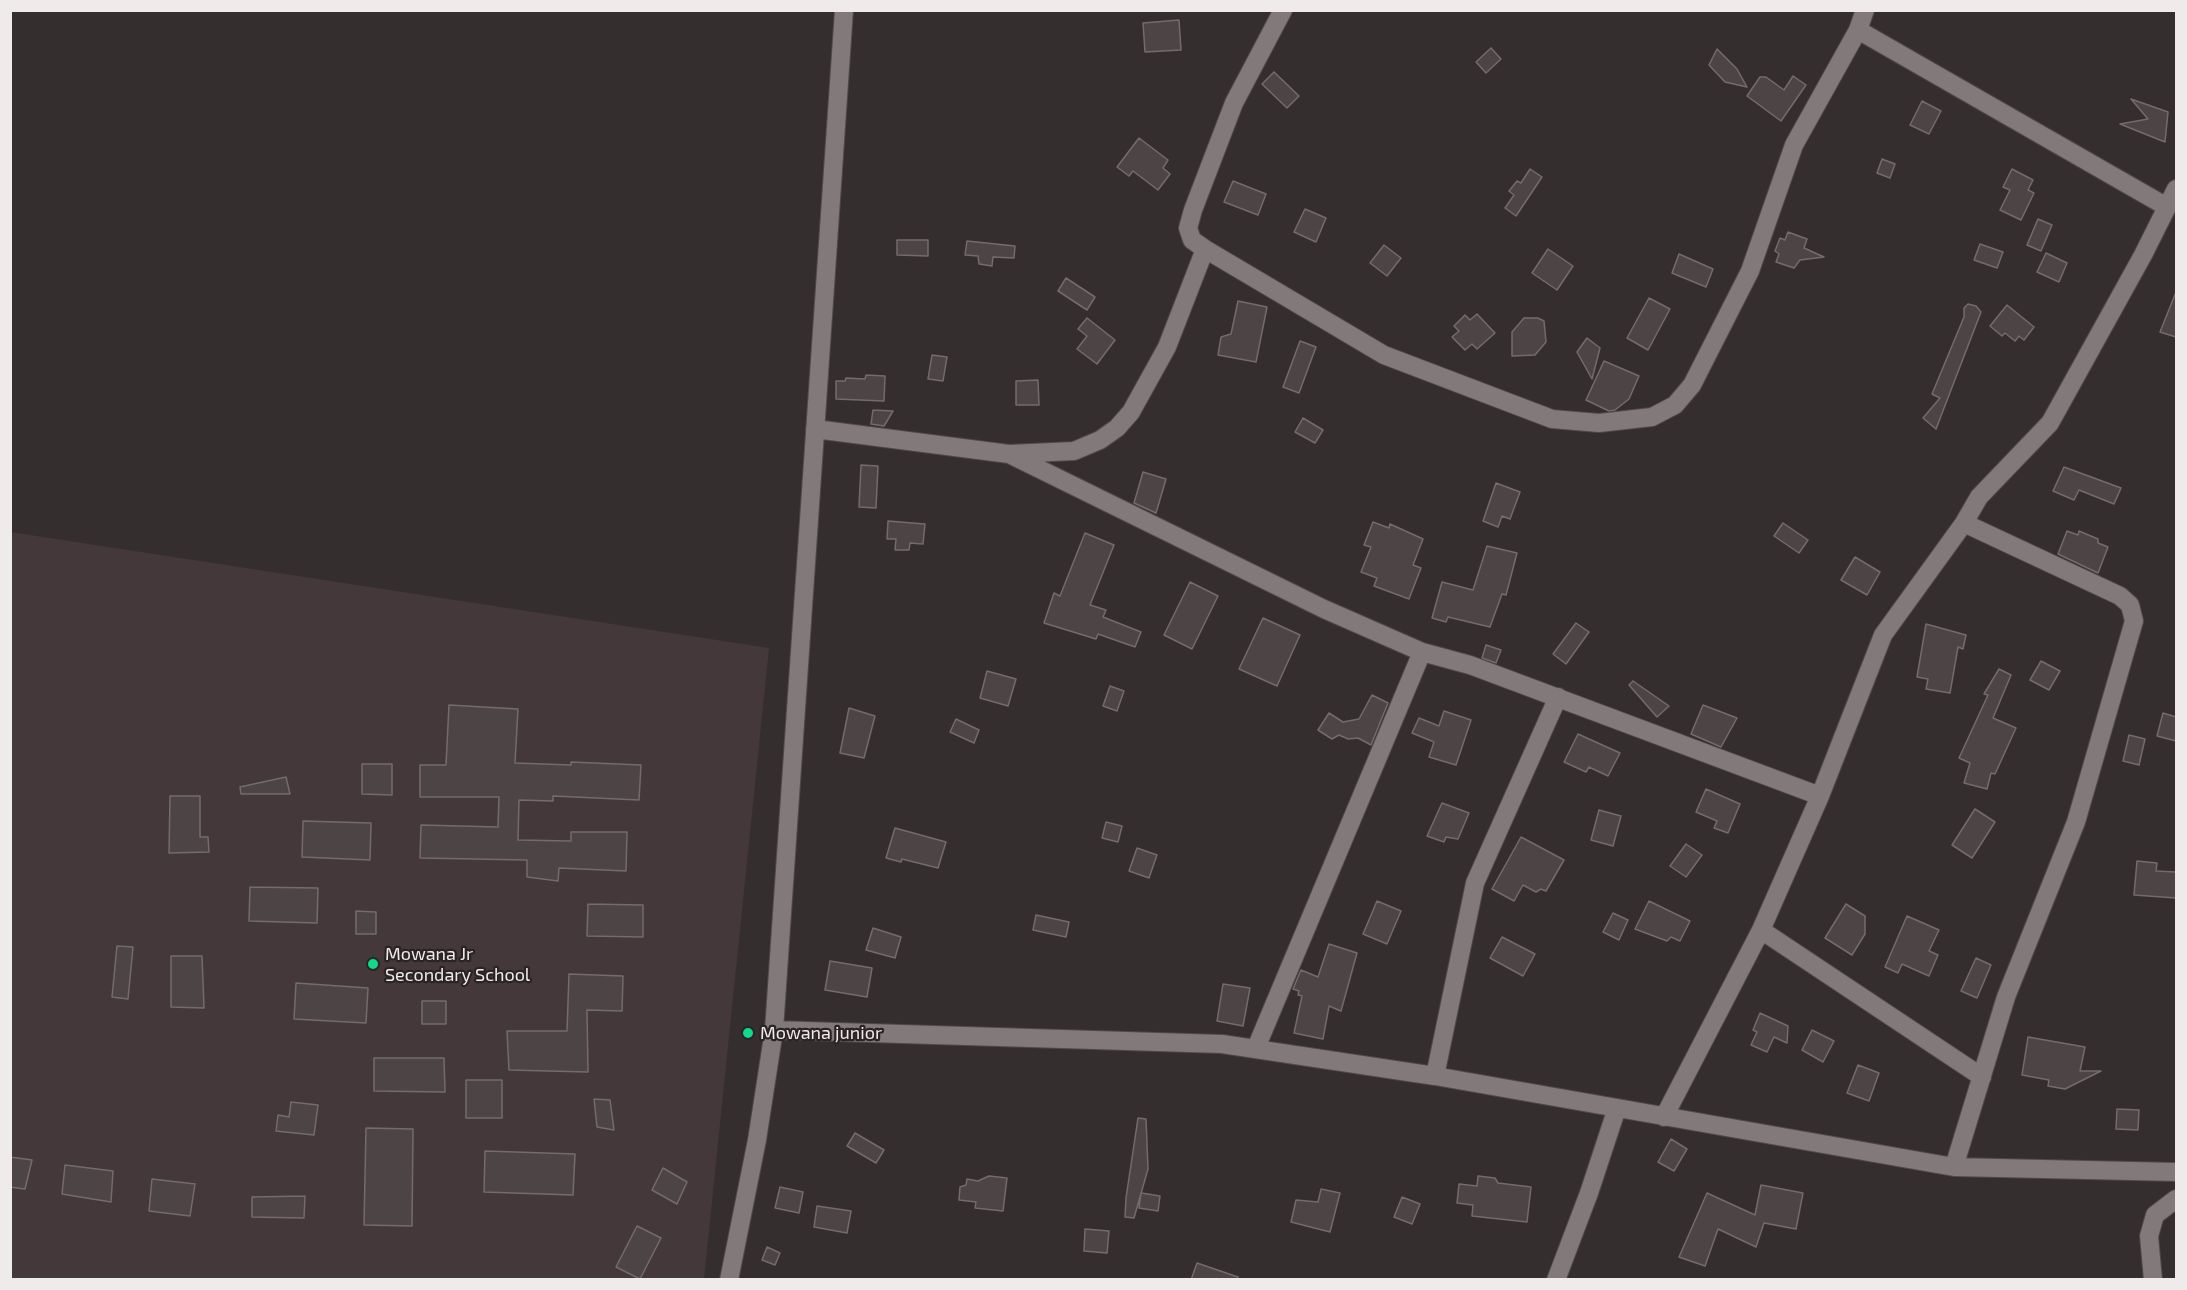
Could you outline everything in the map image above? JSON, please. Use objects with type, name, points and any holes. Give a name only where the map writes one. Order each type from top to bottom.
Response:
[{"type":"street","points":[[729,1280],[757,1140],[774,1030],[844,10]]},
{"type":"street","points":[[1283,10],[1234,103],[1193,210],[1188,228],[1192,240],[1384,355],[1552,419],[1599,423],[1652,417],[1675,405],[1692,385],[1750,271],[1794,145],[1858,30],[1865,10]]},
{"type":"street","points":[[1858,30],[2167,207]]},
{"type":"street","points":[[1664,1117],[1761,930],[1820,796],[1883,635],[1964,524],[1979,497],[2050,423],[2143,255],[2176,189]]},
{"type":"street","points":[[815,429],[1009,454],[1074,451],[1100,440],[1117,429],[1131,412],[1167,347],[1205,249]]},
{"type":"street","points":[[1009,454],[1324,609],[1422,652],[1470,665],[1820,796]]},
{"type":"street","points":[[1954,1167],[2006,997],[2076,822],[2134,621],[2130,605],[2120,596],[1964,524]]},
{"type":"street","points":[[1256,1048],[1422,652]]},
{"type":"street","points":[[1435,1076],[1475,883],[1558,697]]},
{"type":"street","points":[[1761,930],[1982,1077]]},
{"type":"street","points":[[774,1030],[1222,1044],[1435,1076],[1954,1167],[2176,1172]]},
{"type":"street","points":[[1556,1280],[1589,1193],[1617,1108]]},
{"type":"street","points":[[2153,1280],[2149,1236],[2155,1215],[2176,1199]]},
{"type":"shaded area","name":"Mowana Jr Secondary School","points":[[10,532],[769,648],[704,1279],[11,1279]]},
{"type":"building","points":[[1179,20],[1181,50],[1145,52],[1143,23]]},
{"type":"building","points":[[1491,48],[1501,59],[1486,73],[1476,62]]},
{"type":"building","points":[[1717,49],[1737,69],[1747,87],[1725,82],[1709,65]]},
{"type":"building","points":[[1274,72],[1299,96],[1287,108],[1262,84]]},
{"type":"building","points":[[1793,76],[1806,85],[1781,121],[1747,96],[1760,77],[1766,77],[1784,90]]},
{"type":"building","points":[[2131,99],[2168,112],[2165,142],[2120,124],[2148,119]]},
{"type":"building","points":[[1922,101],[1941,111],[1929,134],[1910,125]]},
{"type":"building","points":[[1139,138],[1168,160],[1163,168],[1170,174],[1158,190],[1133,171],[1129,176],[1117,167]]},
{"type":"building","points":[[1882,159],[1895,164],[1890,178],[1877,173]]},
{"type":"building","points":[[1530,169],[1542,177],[1516,216],[1505,208],[1514,195],[1509,191],[1517,181],[1521,183]]},
{"type":"building","points":[[2012,169],[2033,180],[2028,190],[2034,193],[2021,220],[2000,210],[2010,190],[2003,187]]},
{"type":"building","points":[[1233,181],[1266,194],[1258,215],[1224,202]]},
{"type":"building","points":[[1305,209],[1326,218],[1316,242],[1294,232]]},
{"type":"building","points":[[2038,219],[2052,225],[2041,251],[2027,245]]},
{"type":"building","points":[[1788,232],[1807,239],[1804,248],[1824,257],[1800,260],[1794,268],[1776,262],[1779,254],[1775,251],[1780,238],[1785,240]]},
{"type":"building","points":[[897,240],[928,240],[928,256],[897,255]]},
{"type":"building","points":[[967,241],[1015,246],[1014,258],[993,257],[992,266],[979,264],[978,256],[965,255]]},
{"type":"building","points":[[1980,244],[2003,252],[1997,268],[1974,260]]},
{"type":"building","points":[[1384,245],[1401,258],[1387,276],[1370,263]]},
{"type":"building","points":[[1548,249],[1573,266],[1557,290],[1532,273]]},
{"type":"building","points":[[2046,253],[2067,263],[2059,282],[2037,272]]},
{"type":"building","points":[[1679,254],[1713,269],[1706,287],[1672,273]]},
{"type":"building","points":[[1066,278],[1095,297],[1087,310],[1058,291]]},
{"type":"building","points":[[2176,292],[2176,337],[2160,332]]},
{"type":"building","points":[[1649,298],[1670,309],[1648,350],[1627,338]]},
{"type":"building","points":[[1238,301],[1267,307],[1256,362],[1218,355],[1221,337],[1231,334]]},
{"type":"building","points":[[1968,304],[1976,306],[1981,312],[1936,429],[1923,418],[1940,398],[1932,394],[1964,317],[1964,308]]},
{"type":"building","points":[[2007,305],[2034,327],[2024,340],[2019,336],[2015,341],[2005,333],[2002,336],[1990,326]]},
{"type":"building","points":[[1477,314],[1495,333],[1477,349],[1472,344],[1465,350],[1452,337],[1459,331],[1454,326],[1465,315],[1470,320]]},
{"type":"building","points":[[1087,318],[1115,340],[1097,364],[1077,349],[1087,336],[1078,329]]},
{"type":"building","points":[[1524,318],[1538,318],[1544,321],[1546,342],[1535,355],[1512,356],[1512,332]]},
{"type":"building","points":[[1587,338],[1600,348],[1592,379],[1577,352]]},
{"type":"building","points":[[1300,341],[1316,347],[1299,393],[1283,387]]},
{"type":"building","points":[[932,355],[947,357],[943,381],[928,379]]},
{"type":"building","points":[[1604,361],[1639,376],[1629,399],[1615,410],[1609,411],[1586,400]]},
{"type":"building","points":[[866,375],[885,376],[884,401],[836,399],[836,381],[845,381],[846,378],[865,379]]},
{"type":"building","points":[[1038,380],[1039,405],[1016,405],[1016,381]]},
{"type":"building","points":[[873,410],[893,411],[884,426],[871,424]]},
{"type":"building","points":[[1303,418],[1323,430],[1315,443],[1295,432]]},
{"type":"building","points":[[861,465],[878,466],[876,508],[859,507]]},
{"type":"building","points":[[2064,467],[2121,488],[2114,504],[2079,490],[2074,500],[2053,491]]},
{"type":"building","points":[[1143,472],[1166,479],[1156,513],[1134,503]]},
{"type":"building","points":[[1496,483],[1520,492],[1510,519],[1502,516],[1498,527],[1483,521]]},
{"type":"building","points":[[888,521],[925,524],[923,544],[910,543],[909,550],[895,550],[896,539],[887,539]]},
{"type":"building","points":[[1373,522],[1389,528],[1390,524],[1423,539],[1413,565],[1421,568],[1409,599],[1374,586],[1377,578],[1361,572],[1371,547],[1364,545]]},
{"type":"building","points":[[1783,523],[1808,540],[1799,553],[1774,536]]},
{"type":"building","points":[[2067,531],[2078,535],[2079,531],[2098,539],[2098,543],[2108,547],[2098,573],[2058,554]]},
{"type":"building","points":[[1085,533],[1114,545],[1090,605],[1106,610],[1103,617],[1141,632],[1135,647],[1098,634],[1096,639],[1044,623],[1054,593],[1060,596]]},
{"type":"building","points":[[1487,546],[1517,553],[1506,595],[1502,594],[1490,627],[1448,617],[1446,622],[1432,618],[1442,582],[1473,590]]},
{"type":"building","points":[[1855,557],[1880,572],[1867,595],[1841,580]]},
{"type":"building","points":[[1190,582],[1218,596],[1192,649],[1164,635]]},
{"type":"building","points":[[1263,618],[1300,635],[1277,686],[1239,669]]},
{"type":"building","points":[[1576,623],[1589,632],[1566,664],[1553,654]]},
{"type":"building","points":[[1926,624],[1966,635],[1963,649],[1958,647],[1950,693],[1926,689],[1928,679],[1917,677]]},
{"type":"building","points":[[1486,645],[1501,650],[1496,663],[1482,658]]},
{"type":"building","points":[[2041,661],[2060,671],[2049,690],[2030,680]]},
{"type":"building","points":[[1999,669],[2011,675],[1993,718],[2016,728],[1995,774],[1991,773],[1987,789],[1964,783],[1970,763],[1959,758],[1988,695],[1984,694]]},
{"type":"building","points":[[987,671],[1016,679],[1008,706],[980,698]]},
{"type":"building","points":[[1633,681],[1669,706],[1657,717],[1629,685]]},
{"type":"building","points":[[1110,686],[1124,691],[1117,711],[1103,706]]},
{"type":"building","points":[[1372,695],[1388,703],[1371,745],[1358,738],[1348,739],[1339,735],[1332,739],[1318,730],[1329,713],[1343,722],[1359,719]]},
{"type":"building","points":[[449,705],[518,709],[515,763],[571,765],[571,762],[641,765],[639,800],[553,796],[553,801],[519,800],[518,840],[571,841],[571,832],[627,832],[626,871],[559,868],[558,881],[527,877],[527,860],[420,858],[421,825],[498,827],[499,797],[420,797],[420,765],[446,765]]},
{"type":"building","points":[[1703,705],[1737,718],[1721,747],[1691,734]]},
{"type":"building","points":[[849,708],[875,716],[864,758],[840,753]]},
{"type":"building","points":[[1444,711],[1471,720],[1456,765],[1429,757],[1434,742],[1412,733],[1419,718],[1439,726]]},
{"type":"building","points":[[2163,713],[2176,717],[2176,741],[2157,736]]},
{"type":"building","points":[[956,719],[979,730],[974,743],[950,732]]},
{"type":"building","points":[[1578,734],[1620,753],[1608,776],[1589,767],[1586,772],[1564,762]]},
{"type":"building","points":[[2129,735],[2145,739],[2139,765],[2123,761]]},
{"type":"building","points":[[362,764],[392,764],[392,795],[362,794]]},
{"type":"building","points":[[286,777],[290,794],[241,794],[240,787]]},
{"type":"building","points":[[1706,789],[1740,804],[1728,833],[1714,828],[1717,821],[1696,812]]},
{"type":"building","points":[[170,796],[200,796],[200,837],[208,837],[209,852],[169,853]]},
{"type":"building","points":[[1442,803],[1469,813],[1458,839],[1446,837],[1444,842],[1427,836]]},
{"type":"building","points":[[1975,809],[1995,822],[1972,858],[1952,845]]},
{"type":"building","points":[[1599,810],[1621,816],[1613,846],[1591,840]]},
{"type":"building","points":[[303,821],[371,823],[370,860],[302,857]]},
{"type":"building","points":[[1106,822],[1122,826],[1118,842],[1102,838]]},
{"type":"building","points":[[895,828],[946,842],[938,868],[902,859],[901,862],[886,858]]},
{"type":"building","points":[[1521,837],[1564,860],[1546,891],[1541,889],[1536,892],[1523,885],[1514,901],[1492,889]]},
{"type":"building","points":[[1686,844],[1702,855],[1686,877],[1670,866]]},
{"type":"building","points":[[1137,848],[1157,855],[1149,878],[1129,871]]},
{"type":"building","points":[[2137,861],[2157,863],[2156,871],[2176,872],[2176,898],[2134,895]]},
{"type":"building","points":[[250,887],[318,888],[317,923],[249,921]]},
{"type":"building","points":[[1377,901],[1401,911],[1387,944],[1363,934]]},
{"type":"building","points":[[1649,901],[1690,921],[1680,941],[1671,937],[1667,941],[1635,929]]},
{"type":"building","points":[[588,904],[643,905],[643,937],[587,936]]},
{"type":"building","points":[[1846,904],[1865,916],[1865,934],[1852,955],[1825,938]]},
{"type":"building","points":[[356,911],[376,912],[376,934],[356,934]]},
{"type":"building","points":[[1613,913],[1628,920],[1619,940],[1603,932]]},
{"type":"building","points":[[1036,915],[1069,922],[1066,937],[1033,930]]},
{"type":"building","points":[[1907,916],[1939,930],[1929,951],[1938,955],[1929,976],[1902,964],[1898,973],[1885,967]]},
{"type":"building","points":[[873,928],[901,937],[895,958],[866,950]]},
{"type":"building","points":[[1502,937],[1535,954],[1523,976],[1490,958]]},
{"type":"building","points":[[1329,944],[1357,953],[1341,1011],[1329,1006],[1323,1039],[1294,1033],[1302,996],[1298,995],[1299,991],[1293,989],[1301,970],[1318,977]]},
{"type":"building","points":[[117,946],[133,947],[128,999],[112,997]]},
{"type":"building","points":[[171,956],[202,956],[204,1008],[171,1007]]},
{"type":"building","points":[[1976,958],[1991,965],[1977,998],[1961,991]]},
{"type":"building","points":[[830,961],[872,968],[867,997],[825,990]]},
{"type":"building","points":[[569,974],[623,976],[622,1011],[587,1010],[588,1072],[509,1070],[507,1031],[567,1031]]},
{"type":"building","points":[[296,983],[368,988],[366,1023],[294,1019]]},
{"type":"building","points":[[1223,984],[1250,988],[1243,1026],[1217,1021]]},
{"type":"building","points":[[422,1001],[446,1001],[446,1024],[422,1024]]},
{"type":"building","points":[[1760,1013],[1788,1026],[1787,1043],[1774,1037],[1767,1052],[1751,1045],[1757,1032],[1753,1030]]},
{"type":"building","points":[[1812,1030],[1834,1041],[1823,1062],[1802,1050]]},
{"type":"building","points":[[2028,1037],[2085,1047],[2080,1071],[2101,1071],[2065,1089],[2048,1086],[2049,1080],[2022,1075]]},
{"type":"building","points":[[374,1058],[444,1058],[445,1092],[374,1091]]},
{"type":"building","points":[[1858,1065],[1879,1073],[1869,1101],[1847,1093]]},
{"type":"building","points":[[466,1080],[502,1080],[502,1118],[466,1118]]},
{"type":"building","points":[[594,1099],[610,1100],[614,1130],[597,1127]]},
{"type":"building","points":[[291,1102],[318,1105],[314,1135],[276,1131],[278,1115],[289,1117]]},
{"type":"building","points":[[2117,1109],[2139,1110],[2138,1130],[2116,1129]]},
{"type":"building","points":[[1138,1118],[1146,1119],[1148,1169],[1134,1218],[1125,1217]]},
{"type":"building","points":[[366,1128],[413,1129],[412,1226],[364,1225]]},
{"type":"building","points":[[855,1133],[884,1150],[876,1163],[847,1146]]},
{"type":"building","points":[[1671,1139],[1687,1149],[1674,1171],[1658,1162]]},
{"type":"building","points":[[485,1151],[575,1154],[573,1195],[484,1192]]},
{"type":"building","points":[[10,1157],[32,1160],[25,1189],[10,1187]]},
{"type":"building","points":[[65,1165],[113,1171],[111,1202],[62,1194]]},
{"type":"building","points":[[663,1168],[687,1182],[677,1204],[652,1190]]},
{"type":"building","points":[[989,1176],[1007,1178],[1003,1211],[975,1208],[976,1202],[959,1200],[960,1187],[966,1185],[967,1179],[978,1181]]},
{"type":"building","points":[[1478,1176],[1495,1178],[1498,1183],[1531,1187],[1527,1222],[1472,1216],[1473,1205],[1457,1203],[1459,1184],[1477,1186]]},
{"type":"building","points":[[152,1179],[195,1184],[190,1216],[149,1211]]},
{"type":"building","points":[[1761,1185],[1803,1193],[1796,1229],[1764,1223],[1756,1247],[1718,1229],[1705,1266],[1679,1257],[1707,1193],[1755,1215]]},
{"type":"building","points":[[780,1187],[803,1192],[799,1213],[775,1208]]},
{"type":"building","points":[[1321,1189],[1340,1193],[1330,1232],[1291,1222],[1296,1200],[1318,1202]]},
{"type":"building","points":[[1141,1193],[1160,1196],[1158,1211],[1139,1208]]},
{"type":"building","points":[[305,1196],[304,1218],[252,1217],[252,1197]]},
{"type":"building","points":[[1402,1197],[1420,1204],[1412,1224],[1394,1217]]},
{"type":"building","points":[[817,1206],[851,1211],[847,1233],[814,1227]]},
{"type":"building","points":[[637,1226],[661,1238],[640,1279],[616,1267]]},
{"type":"building","points":[[1085,1229],[1109,1231],[1107,1253],[1084,1251]]},
{"type":"building","points":[[767,1247],[780,1253],[775,1265],[762,1260]]},
{"type":"building","points":[[1197,1263],[1238,1277],[1238,1280],[1191,1280]]},
{"type":"place","name":"Mowana Jr Secondary School","points":[[373,964]]},
{"type":"place","name":"Mowana junior","points":[[748,1033]]}]
